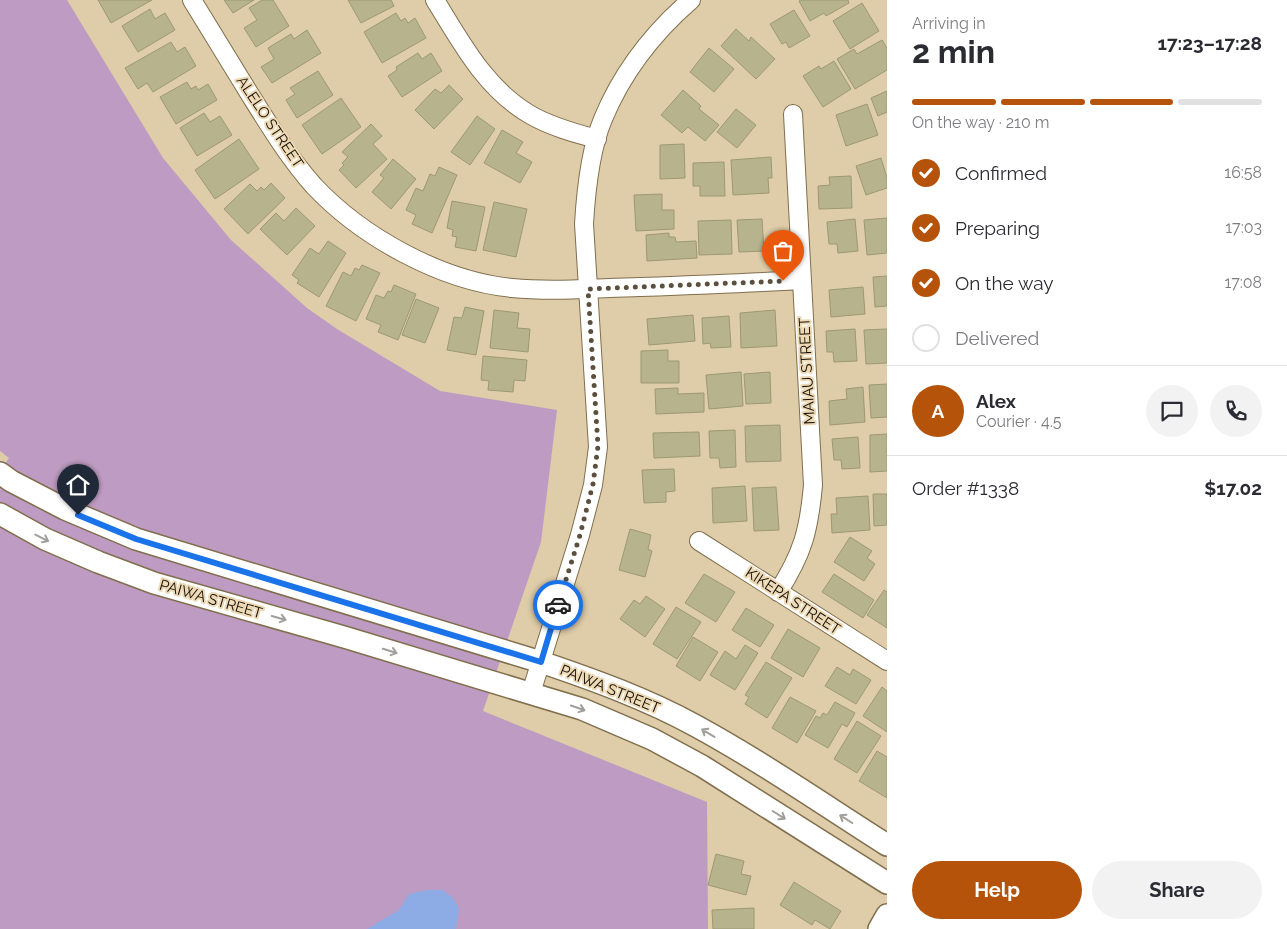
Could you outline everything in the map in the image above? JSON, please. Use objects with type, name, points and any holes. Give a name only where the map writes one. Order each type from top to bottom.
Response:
[{"type":"street","name":"ALELO STREET","points":[[192,0],[280,143],[314,185],[338,208],[370,233],[401,252],[433,267],[467,279],[510,288],[563,290],[802,280]]},
{"type":"street","points":[[435,0],[482,74],[511,101],[529,114],[544,121],[568,131],[597,139]]},
{"type":"street","points":[[531,693],[580,535],[593,484],[598,446],[584,224],[585,196],[597,139],[602,120],[623,79],[652,38],[691,0]]},
{"type":"street","name":"MAIAU STREET","points":[[778,592],[789,575],[804,543],[810,518],[813,485],[793,114]]},
{"type":"street","name":"PAIWA STREET","points":[[4,478],[65,509],[136,539],[541,662],[609,686],[696,726],[887,845]]},
{"type":"street","name":"PAIWA STREET","points":[[0,514],[44,539],[154,583],[531,693],[582,710],[652,739],[702,766],[887,883]]},
{"type":"street","name":"KIKEPA STREET","points":[[700,541],[887,661]]},
{"type":"street","points":[[879,929],[887,915]]},
{"type":"shaded area","points":[[0,0],[67,0],[163,158],[231,240],[307,308],[337,329],[440,391],[557,410],[541,542],[483,711],[707,802],[708,929],[0,929],[0,471],[9,458],[0,451]]},
{"type":"water","points":[[427,890],[443,890],[454,899],[459,909],[456,929],[367,929],[399,910],[409,894]]},
{"type":"building","points":[[98,0],[152,0],[111,23]]},
{"type":"building","points":[[224,0],[254,0],[233,13]]},
{"type":"building","points":[[262,0],[273,0],[289,26],[256,47],[244,28],[257,20],[249,8]]},
{"type":"building","points":[[348,0],[391,0],[394,6],[361,23]]},
{"type":"building","points":[[848,0],[849,3],[826,16],[824,13],[810,21],[799,1]]},
{"type":"building","points":[[862,3],[879,31],[850,49],[833,21]]},
{"type":"building","points":[[150,9],[155,19],[165,13],[175,30],[138,52],[122,26]]},
{"type":"building","points":[[794,10],[810,36],[789,48],[786,42],[782,44],[770,24]]},
{"type":"building","points":[[396,13],[401,21],[405,18],[408,23],[415,18],[426,38],[382,63],[364,32]]},
{"type":"building","points":[[736,29],[749,41],[751,37],[775,59],[756,79],[721,46]]},
{"type":"building","points":[[307,30],[321,53],[272,83],[261,67],[274,59],[268,48],[291,34],[294,39]]},
{"type":"building","points":[[882,40],[887,48],[887,70],[855,89],[837,59],[854,49],[857,54]]},
{"type":"building","points":[[171,42],[177,52],[185,47],[196,66],[153,92],[147,83],[138,89],[125,68]]},
{"type":"building","points":[[709,48],[734,69],[714,92],[690,72]]},
{"type":"building","points":[[418,53],[422,59],[431,53],[442,71],[402,97],[388,76],[397,70],[396,67]]},
{"type":"building","points":[[834,61],[851,89],[823,107],[803,76],[819,66],[821,69]]},
{"type":"building","points":[[318,71],[333,95],[297,118],[286,100],[295,94],[290,88]]},
{"type":"building","points":[[187,82],[191,89],[196,86],[198,90],[208,84],[217,100],[176,124],[160,97]]},
{"type":"building","points":[[449,85],[463,99],[434,129],[415,110],[435,89],[441,93]]},
{"type":"building","points":[[683,90],[701,106],[699,109],[719,125],[705,141],[688,127],[682,133],[661,115]]},
{"type":"building","points":[[887,91],[887,112],[878,116],[871,98]]},
{"type":"building","points":[[341,98],[361,127],[322,154],[302,125]]},
{"type":"building","points":[[867,104],[878,135],[846,146],[836,115]]},
{"type":"building","points":[[736,109],[756,125],[737,148],[717,132]]},
{"type":"building","points":[[204,113],[210,122],[220,116],[232,135],[197,156],[180,128]]},
{"type":"building","points":[[477,116],[495,129],[470,165],[451,152]]},
{"type":"building","points":[[371,124],[382,136],[373,144],[387,159],[356,188],[339,170],[344,165],[342,163],[348,157],[342,152]]},
{"type":"building","points":[[502,130],[523,142],[516,153],[532,162],[520,183],[484,163]]},
{"type":"building","points":[[239,139],[259,169],[215,199],[195,170]]},
{"type":"building","points":[[684,144],[685,178],[660,179],[660,145]]},
{"type":"building","points":[[771,157],[772,178],[768,178],[769,193],[733,195],[731,160]]},
{"type":"building","points":[[881,158],[887,178],[887,188],[866,195],[856,166]]},
{"type":"building","points":[[393,159],[416,179],[391,209],[372,192],[384,178],[380,175]]},
{"type":"building","points":[[724,162],[725,196],[700,196],[700,186],[693,186],[693,163]]},
{"type":"building","points":[[439,167],[457,175],[432,233],[412,224],[416,215],[406,210],[416,188],[423,191],[430,174],[435,176]]},
{"type":"building","points":[[851,176],[852,208],[819,209],[818,186],[830,185],[829,177]]},
{"type":"building","points":[[271,183],[285,198],[248,234],[224,209],[250,184],[257,191],[261,187],[264,190]]},
{"type":"building","points":[[662,194],[662,210],[674,210],[674,229],[636,231],[634,195]]},
{"type":"building","points":[[452,201],[485,207],[476,251],[455,247],[457,237],[452,236],[453,230],[447,228]]},
{"type":"building","points":[[494,202],[527,209],[516,257],[483,250]]},
{"type":"building","points":[[296,208],[315,226],[287,255],[260,229],[276,213],[284,221]]},
{"type":"building","points":[[887,218],[887,253],[867,255],[864,220]]},
{"type":"building","points":[[762,219],[764,251],[739,252],[737,220]]},
{"type":"building","points":[[855,219],[858,251],[838,253],[837,244],[829,244],[827,222]]},
{"type":"building","points":[[731,220],[732,254],[699,255],[698,221]]},
{"type":"building","points":[[669,233],[669,237],[675,237],[676,242],[696,241],[697,258],[647,261],[646,235]]},
{"type":"building","points":[[328,241],[346,253],[319,297],[297,283],[299,280],[292,275],[310,248],[319,254]]},
{"type":"building","points":[[362,265],[380,273],[356,321],[326,306],[343,272],[351,276],[355,268],[359,270]]},
{"type":"building","points":[[887,276],[887,306],[875,307],[873,277]]},
{"type":"building","points":[[394,285],[416,294],[398,340],[378,332],[381,325],[366,319],[376,295],[384,298],[388,291],[391,292]]},
{"type":"building","points":[[863,287],[865,314],[831,317],[829,290]]},
{"type":"building","points":[[416,299],[439,308],[425,343],[402,335]]},
{"type":"building","points":[[465,307],[484,311],[476,355],[447,350],[454,317],[462,318]]},
{"type":"building","points":[[494,310],[519,313],[517,328],[530,329],[528,352],[490,348]]},
{"type":"building","points":[[775,310],[777,346],[741,348],[740,313]]},
{"type":"building","points":[[693,315],[695,341],[649,345],[647,319]]},
{"type":"building","points":[[729,316],[731,347],[711,348],[710,343],[703,344],[702,318]]},
{"type":"building","points":[[855,329],[857,361],[834,362],[833,352],[827,352],[826,331]]},
{"type":"building","points":[[887,329],[887,363],[866,364],[864,330]]},
{"type":"building","points":[[668,350],[668,361],[679,361],[679,383],[641,383],[641,351]]},
{"type":"building","points":[[483,356],[527,360],[525,381],[514,380],[513,392],[488,390],[489,381],[481,380]]},
{"type":"building","points":[[741,372],[743,406],[709,409],[706,375]]},
{"type":"building","points":[[770,372],[771,403],[746,404],[744,374]]},
{"type":"building","points":[[887,384],[887,417],[871,418],[869,385]]},
{"type":"building","points":[[863,387],[865,422],[830,425],[829,401],[847,399],[846,389]]},
{"type":"building","points":[[678,388],[678,394],[704,393],[704,412],[656,414],[655,389]]},
{"type":"building","points":[[780,425],[781,461],[746,462],[745,426]]},
{"type":"building","points":[[735,430],[736,467],[720,468],[719,458],[710,458],[709,431]]},
{"type":"building","points":[[699,432],[700,456],[654,458],[653,433]]},
{"type":"building","points":[[887,434],[887,471],[870,472],[870,435]]},
{"type":"building","points":[[858,437],[860,468],[842,469],[841,460],[834,460],[832,439]]},
{"type":"building","points":[[674,469],[675,491],[666,492],[666,502],[644,503],[642,470]]},
{"type":"building","points":[[745,486],[747,521],[713,523],[712,488]]},
{"type":"building","points":[[776,487],[779,530],[754,531],[752,488]]},
{"type":"building","points":[[873,494],[887,494],[887,525],[874,526]]},
{"type":"building","points":[[868,496],[870,530],[832,533],[831,514],[837,514],[836,498]]},
{"type":"building","points":[[630,529],[651,535],[648,549],[652,551],[645,577],[619,570]]},
{"type":"building","points":[[850,537],[872,551],[867,558],[875,564],[864,581],[834,562]]},
{"type":"building","points":[[704,574],[735,592],[716,622],[685,603]]},
{"type":"building","points":[[834,574],[874,600],[863,618],[822,592]]},
{"type":"building","points":[[884,590],[887,592],[887,628],[867,615]]},
{"type":"building","points":[[646,596],[665,609],[645,637],[620,619],[634,600],[640,604]]},
{"type":"building","points":[[676,607],[701,622],[677,659],[653,644]]},
{"type":"building","points":[[746,608],[774,625],[760,647],[732,630]]},
{"type":"building","points":[[788,629],[820,648],[803,677],[771,658]]},
{"type":"building","points":[[693,637],[718,652],[700,681],[676,666]]},
{"type":"building","points":[[745,645],[758,653],[735,690],[710,675],[725,651],[736,659]]},
{"type":"building","points":[[766,662],[792,678],[767,718],[745,704],[749,697],[745,695]]},
{"type":"building","points":[[837,667],[850,675],[853,669],[871,680],[856,704],[825,686]]},
{"type":"building","points":[[882,687],[887,691],[887,732],[863,716]]},
{"type":"building","points":[[790,697],[816,711],[797,743],[772,728]]},
{"type":"building","points":[[835,702],[855,713],[847,727],[842,724],[828,748],[805,735],[816,716],[820,718],[823,713],[827,715]]},
{"type":"building","points":[[857,721],[881,736],[857,773],[834,759]]},
{"type":"building","points":[[877,751],[887,757],[887,798],[859,781]]},
{"type":"building","points":[[716,854],[744,861],[741,874],[751,876],[746,895],[708,885]]},
{"type":"building","points":[[794,882],[841,911],[830,929],[815,920],[812,925],[780,905]]},
{"type":"building","points":[[754,908],[754,929],[713,929],[712,910]]},
{"type":"way so far","points":[[558,605],[580,535],[593,484],[598,446],[588,289],[783,281]]},
{"type":"route","points":[[78,515],[136,539],[541,662],[558,605]]}]
